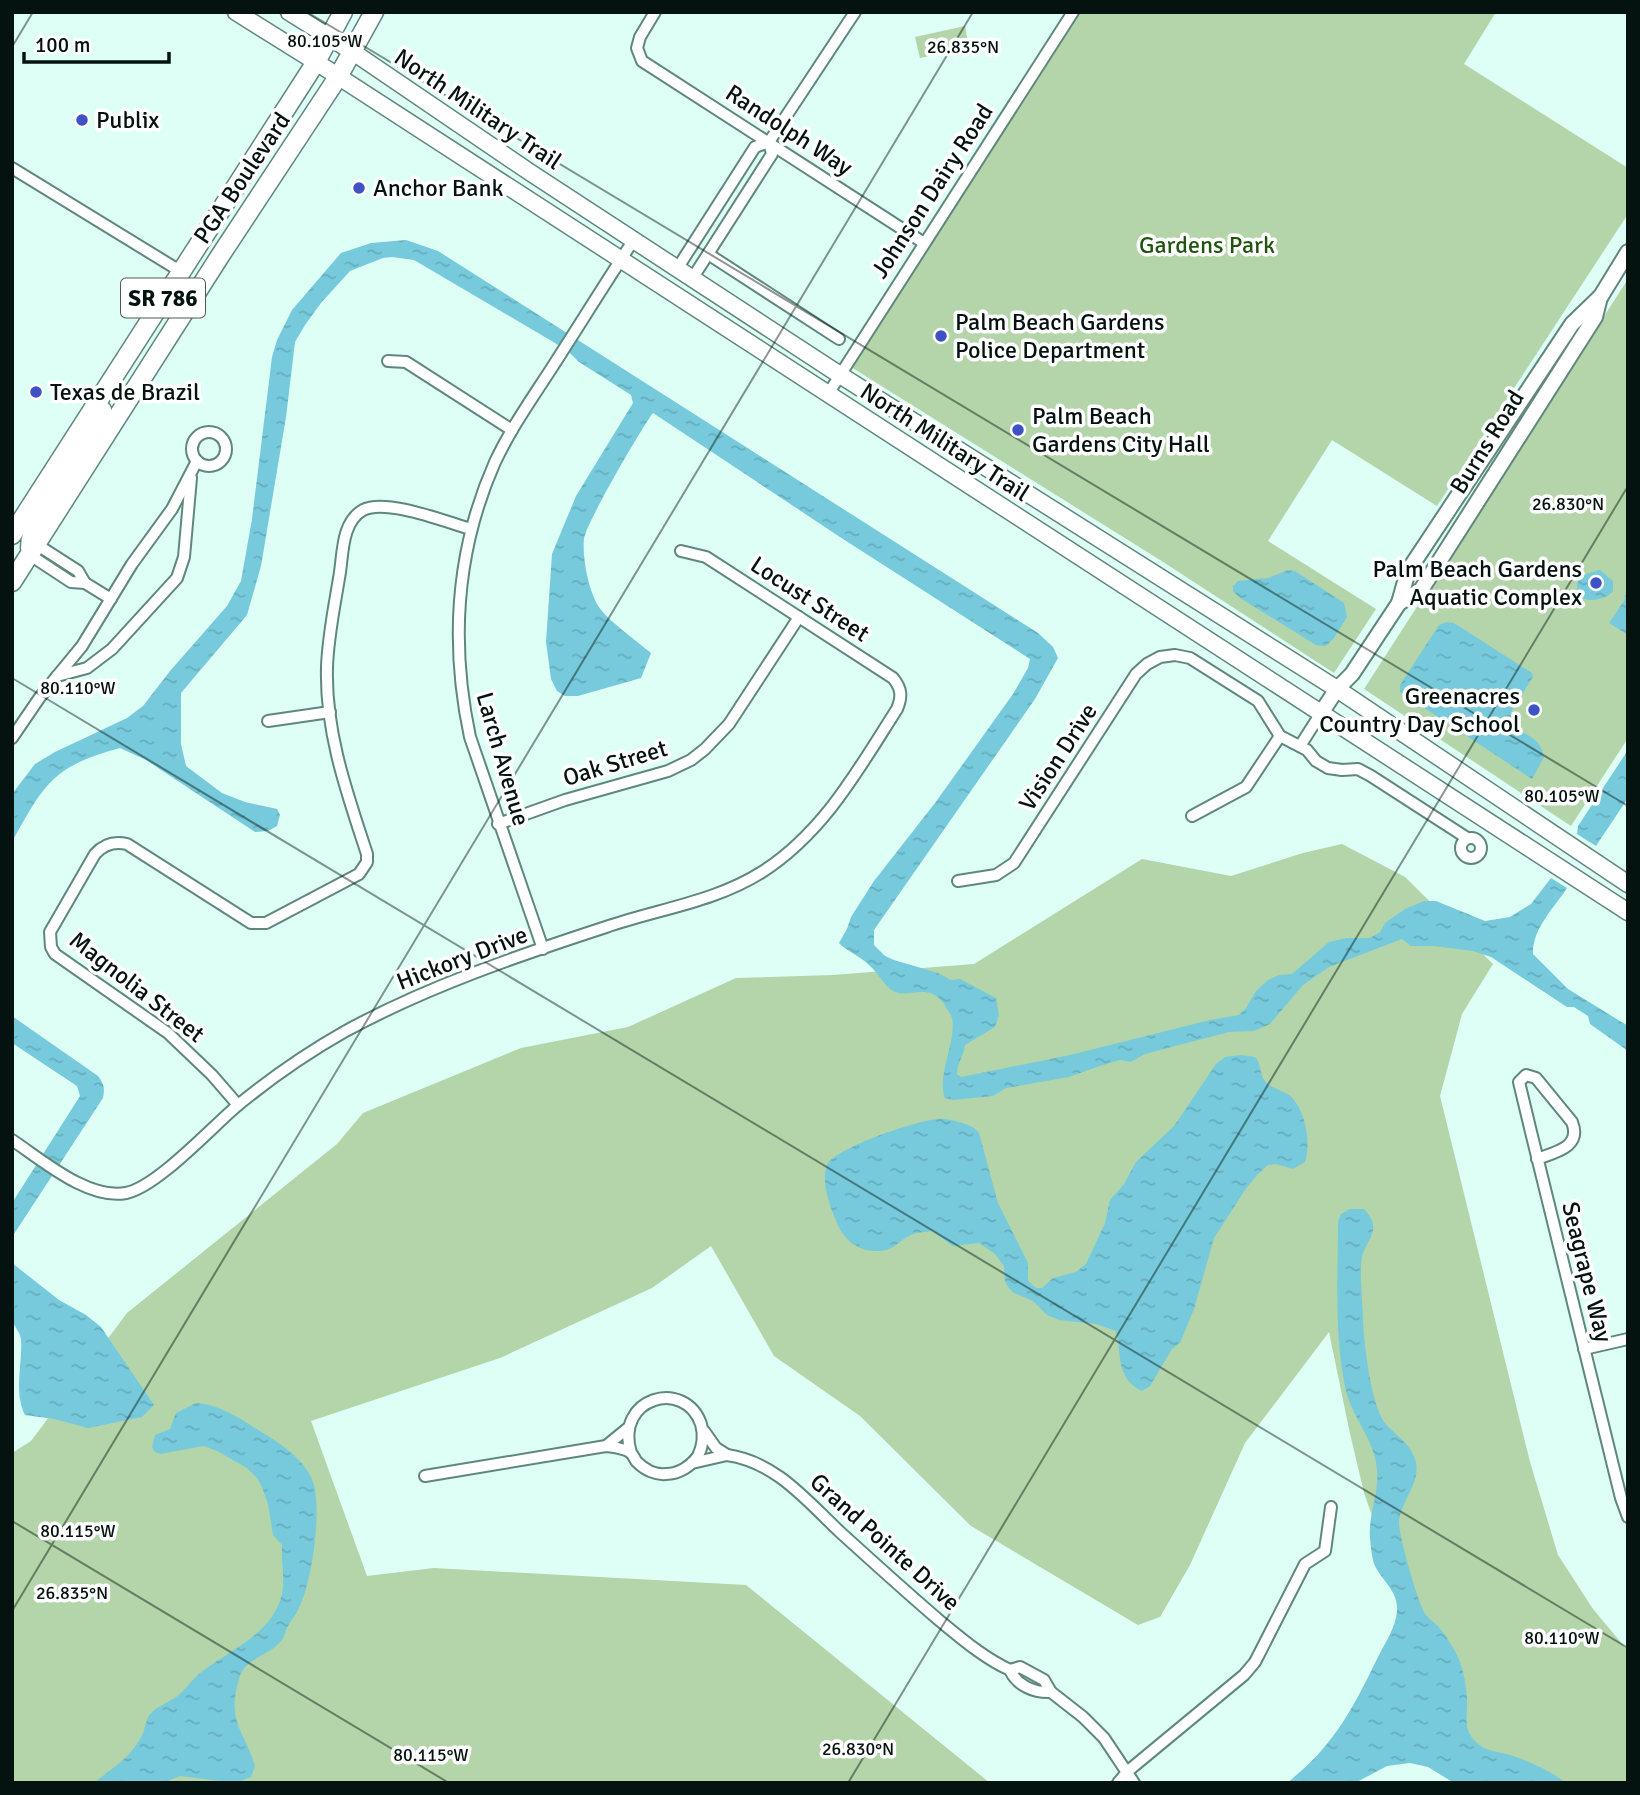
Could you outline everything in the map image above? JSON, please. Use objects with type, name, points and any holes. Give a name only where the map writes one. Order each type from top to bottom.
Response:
[{"type":"main road","name":"North Military Trail","points":[[236,12],[1628,912]]},
{"type":"main road","name":"North Military Trail","points":[[289,12],[840,375],[1337,689],[1628,884]]},
{"type":"main road","name":"PGA Boulevard","points":[[12,534],[316,62],[343,12]]},
{"type":"main road","name":"PGA Boulevard","points":[[12,582],[202,283],[338,77],[374,12]]},
{"type":"main road","points":[[202,283],[200,267],[203,255],[223,218],[224,204]]},
{"type":"main road","points":[[33,549],[30,541],[35,524],[91,435],[102,413],[104,390]]},
{"type":"main road","points":[[12,534],[17,549],[12,566]]},
{"type":"street","name":"Randolph Way","points":[[655,12],[640,37],[637,48],[642,61],[924,243]]},
{"type":"street","points":[[677,269],[755,147],[769,142],[855,12]]},
{"type":"street","name":"Johnson Dairy Road","points":[[828,394],[1073,12]]},
{"type":"street","points":[[692,279],[772,155],[769,142]]},
{"type":"street","points":[[12,168],[180,271],[187,307]]},
{"type":"street","name":"Larch Avenue","points":[[543,949],[470,737],[460,684],[457,623],[459,592],[471,529],[484,488],[512,430],[634,241]]},
{"type":"street","name":"Burns Road","points":[[1321,713],[1337,689],[1352,674],[1399,603],[1408,571],[1572,324],[1601,296],[1628,252]]},
{"type":"street","points":[[708,254],[839,339]]},
{"type":"street","name":"Burns Road","points":[[1399,603],[1421,590],[1595,317],[1601,296]]},
{"type":"street","points":[[388,361],[406,362],[512,430]]},
{"type":"street","points":[[12,738],[82,646],[172,509],[197,461]]},
{"type":"street","points":[[57,676],[87,668],[112,649],[177,578],[184,557],[191,472]]},
{"type":"street","name":"Magnolia Street","points":[[237,1105],[212,1075],[168,1033],[55,954],[51,947],[50,932],[96,854],[112,842],[127,844],[251,923],[266,923],[359,874],[364,869],[367,854],[344,783],[327,687],[328,649],[345,536],[351,522],[363,510],[383,506],[471,529]]},
{"type":"street","points":[[33,549],[71,582],[85,583],[111,599]]},
{"type":"street","name":"Locust Street","points":[[681,551],[706,557],[893,678],[898,684],[901,698]]},
{"type":"street","name":"Oak Street","points":[[498,824],[565,800],[668,771],[691,760],[718,738],[729,724],[799,617]]},
{"type":"street","name":"Vision Drive","points":[[958,881],[996,876],[1014,863],[1141,669],[1160,657],[1175,655],[1190,658],[1258,701],[1280,736]]},
{"type":"street","name":"Hickory Drive","points":[[12,1140],[97,1191],[119,1194],[133,1191],[156,1178],[237,1105],[298,1060],[369,1018],[443,985],[606,926],[710,897],[748,880],[783,858],[810,833],[840,798],[897,709],[901,698]]},
{"type":"street","points":[[268,721],[330,712]]},
{"type":"street","points":[[1300,746],[1321,713]]},
{"type":"street","points":[[1192,816],[1246,787],[1280,736],[1300,746],[1328,768],[1358,769],[1371,776],[1468,838]]},
{"type":"street","name":"Seagrape Way","points":[[1537,1159],[1567,1149],[1574,1138],[1575,1130],[1572,1122],[1536,1078],[1526,1075],[1519,1082],[1537,1159],[1621,1498],[1628,1517]]},
{"type":"street","points":[[1584,1349],[1628,1339]]},
{"type":"street","name":"Grand Pointe Drive","points":[[606,1446],[628,1429],[642,1406],[667,1398],[691,1408],[702,1430],[716,1447],[727,1455],[751,1461],[780,1476],[905,1592],[963,1640],[994,1663],[1010,1670],[1014,1679],[1038,1693],[1051,1692],[1083,1717],[1104,1738],[1134,1783]]},
{"type":"street","points":[[628,1429],[631,1453]]},
{"type":"street","points":[[692,1463],[701,1448],[702,1430]]},
{"type":"street","name":"Grand Pointe Drive","points":[[425,1476],[606,1446],[631,1453],[645,1468],[664,1475],[674,1473],[692,1463],[727,1455]]},
{"type":"street","points":[[1118,1783],[1128,1771],[1244,1675],[1255,1662],[1305,1564],[1325,1551],[1331,1507]]},
{"type":"green space","name":"Gardens Park","points":[[1079,12],[1496,12],[1464,64],[1628,168],[1628,214],[1437,506],[1332,440],[1268,541],[1376,609],[1334,673],[1160,560],[851,367]]},
{"type":"green space","points":[[965,26],[969,48],[920,58],[915,37]]},
{"type":"green space","points":[[1628,279],[1628,738],[1571,826],[1364,689]]},
{"type":"green space","points":[[1342,844],[1405,877],[1493,964],[1462,1014],[1440,1096],[1530,1462],[1558,1555],[1593,1609],[1628,1651],[1628,1783],[1509,1783],[1445,1721],[1364,1493],[1329,1332],[1245,1443],[1190,1565],[1160,1617],[1138,1625],[971,1526],[860,1416],[774,1356],[711,1246],[652,1288],[500,1358],[311,1421],[367,1576],[434,1568],[746,1585],[990,1783],[12,1783],[12,1453],[31,1441],[127,1313],[337,1144],[363,1113],[521,1048],[628,1027],[736,978],[833,975],[974,964],[1142,859],[1231,876],[1303,853]]},
{"type":"water","points":[[406,240],[438,251],[1038,633],[1053,647],[1058,658],[1035,699],[874,930],[874,945],[885,956],[938,973],[951,980],[960,979],[996,998],[999,1015],[995,1027],[965,1045],[957,1070],[961,1077],[1070,1055],[1239,1015],[1256,991],[1268,980],[1279,975],[1292,974],[1329,942],[1347,938],[1370,938],[1405,909],[1424,901],[1436,901],[1485,921],[1510,917],[1531,904],[1551,878],[1567,888],[1540,927],[1533,954],[1568,989],[1628,1026],[1628,1051],[1590,1024],[1588,1016],[1574,1007],[1567,1007],[1491,957],[1473,951],[1411,946],[1402,939],[1329,967],[1303,985],[1270,1024],[1254,1031],[1229,1032],[1145,1054],[1131,1062],[1120,1060],[1069,1077],[1006,1088],[993,1096],[952,1100],[945,1098],[943,1079],[953,1027],[951,1016],[944,1004],[931,993],[903,993],[890,989],[869,965],[839,943],[851,917],[874,881],[935,803],[1013,694],[1028,668],[1030,659],[653,413],[594,515],[584,539],[585,565],[595,601],[603,612],[651,653],[641,678],[578,696],[565,696],[557,691],[551,679],[546,642],[552,554],[576,496],[633,403],[631,395],[579,362],[555,343],[414,260],[392,257],[350,271],[321,303],[295,342],[286,417],[261,566],[247,615],[181,693],[181,744],[186,766],[222,793],[245,802],[277,809],[280,815],[277,826],[268,831],[255,832],[146,760],[120,748],[79,762],[53,780],[33,805],[12,842],[12,794],[35,764],[127,718],[143,706],[227,606],[241,581],[252,519],[272,357],[292,310],[341,253],[371,243]]},
{"type":"water","points":[[1288,570],[1295,571],[1344,603],[1347,617],[1326,646],[1316,645],[1233,591],[1233,586],[1238,581],[1268,578]]},
{"type":"water","points":[[1600,570],[1613,581],[1613,591],[1598,599],[1580,597],[1578,581],[1585,575]]},
{"type":"water","points":[[1626,593],[1628,635],[1609,623],[1626,598]]},
{"type":"water","points":[[1454,623],[1532,673],[1533,677],[1511,712],[1511,719],[1517,728],[1541,747],[1544,757],[1532,779],[1400,692],[1400,685],[1439,625]]},
{"type":"water","points":[[1628,750],[1628,798],[1596,846],[1577,834],[1578,826]]},
{"type":"water","points":[[12,1016],[98,1076],[104,1091],[103,1098],[12,1237],[12,1203],[80,1096],[77,1086],[12,1043]]},
{"type":"water","points":[[1225,1057],[1255,1057],[1265,1081],[1290,1096],[1297,1105],[1306,1129],[1305,1162],[1293,1169],[1276,1164],[1268,1165],[1245,1190],[1214,1238],[1194,1309],[1180,1343],[1172,1349],[1150,1386],[1142,1391],[1133,1386],[1123,1372],[1116,1331],[1096,1324],[1059,1320],[1047,1315],[1033,1301],[1014,1293],[1008,1287],[1004,1266],[995,1254],[979,1243],[953,1246],[932,1231],[913,1234],[890,1248],[873,1251],[859,1248],[844,1236],[838,1225],[825,1185],[825,1171],[833,1158],[882,1134],[920,1123],[945,1119],[964,1123],[979,1133],[998,1203],[1028,1263],[1028,1281],[1036,1288],[1042,1288],[1053,1278],[1076,1272],[1086,1264],[1105,1223],[1110,1200],[1124,1184],[1136,1162],[1174,1126],[1216,1064]]},
{"type":"water","points":[[1350,1209],[1364,1209],[1373,1223],[1372,1234],[1362,1257],[1361,1271],[1365,1344],[1372,1389],[1385,1423],[1410,1449],[1417,1467],[1400,1516],[1403,1543],[1423,1609],[1447,1638],[1460,1662],[1466,1689],[1469,1732],[1483,1748],[1532,1764],[1566,1783],[1454,1783],[1428,1767],[1410,1763],[1387,1766],[1355,1783],[1287,1783],[1318,1754],[1341,1725],[1390,1634],[1397,1611],[1394,1595],[1377,1570],[1372,1555],[1370,1531],[1377,1470],[1368,1438],[1348,1398],[1339,1345],[1338,1222],[1341,1214]]},
{"type":"water","points":[[12,1263],[59,1300],[101,1327],[154,1405],[142,1417],[88,1428],[25,1415],[19,1387],[21,1339],[12,1319]]},
{"type":"water","points":[[196,1403],[219,1408],[271,1438],[300,1462],[311,1477],[316,1505],[315,1542],[304,1596],[282,1639],[246,1666],[239,1679],[236,1716],[255,1766],[251,1777],[235,1783],[180,1776],[163,1783],[94,1783],[120,1763],[136,1746],[153,1711],[177,1696],[200,1673],[261,1630],[277,1608],[282,1594],[282,1545],[273,1535],[268,1504],[257,1478],[247,1468],[204,1446],[160,1454],[152,1447],[155,1435],[170,1429],[176,1413]]},
{"type":"place","name":"Publix","points":[[82,120]]},
{"type":"place","name":"Anchor Bank","points":[[359,188]]},
{"type":"place","name":"Palm Beach Gardens Police Department","points":[[941,336]]},
{"type":"place","name":"Texas de Brazil","points":[[36,392]]},
{"type":"place","name":"Palm Beach Gardens City Hall","points":[[1018,430]]},
{"type":"place","name":"Palm Beach Gardens Aquatic Complex","points":[[1596,583]]},
{"type":"place","name":"Greenacres Country Day School","points":[[1534,710]]}]
